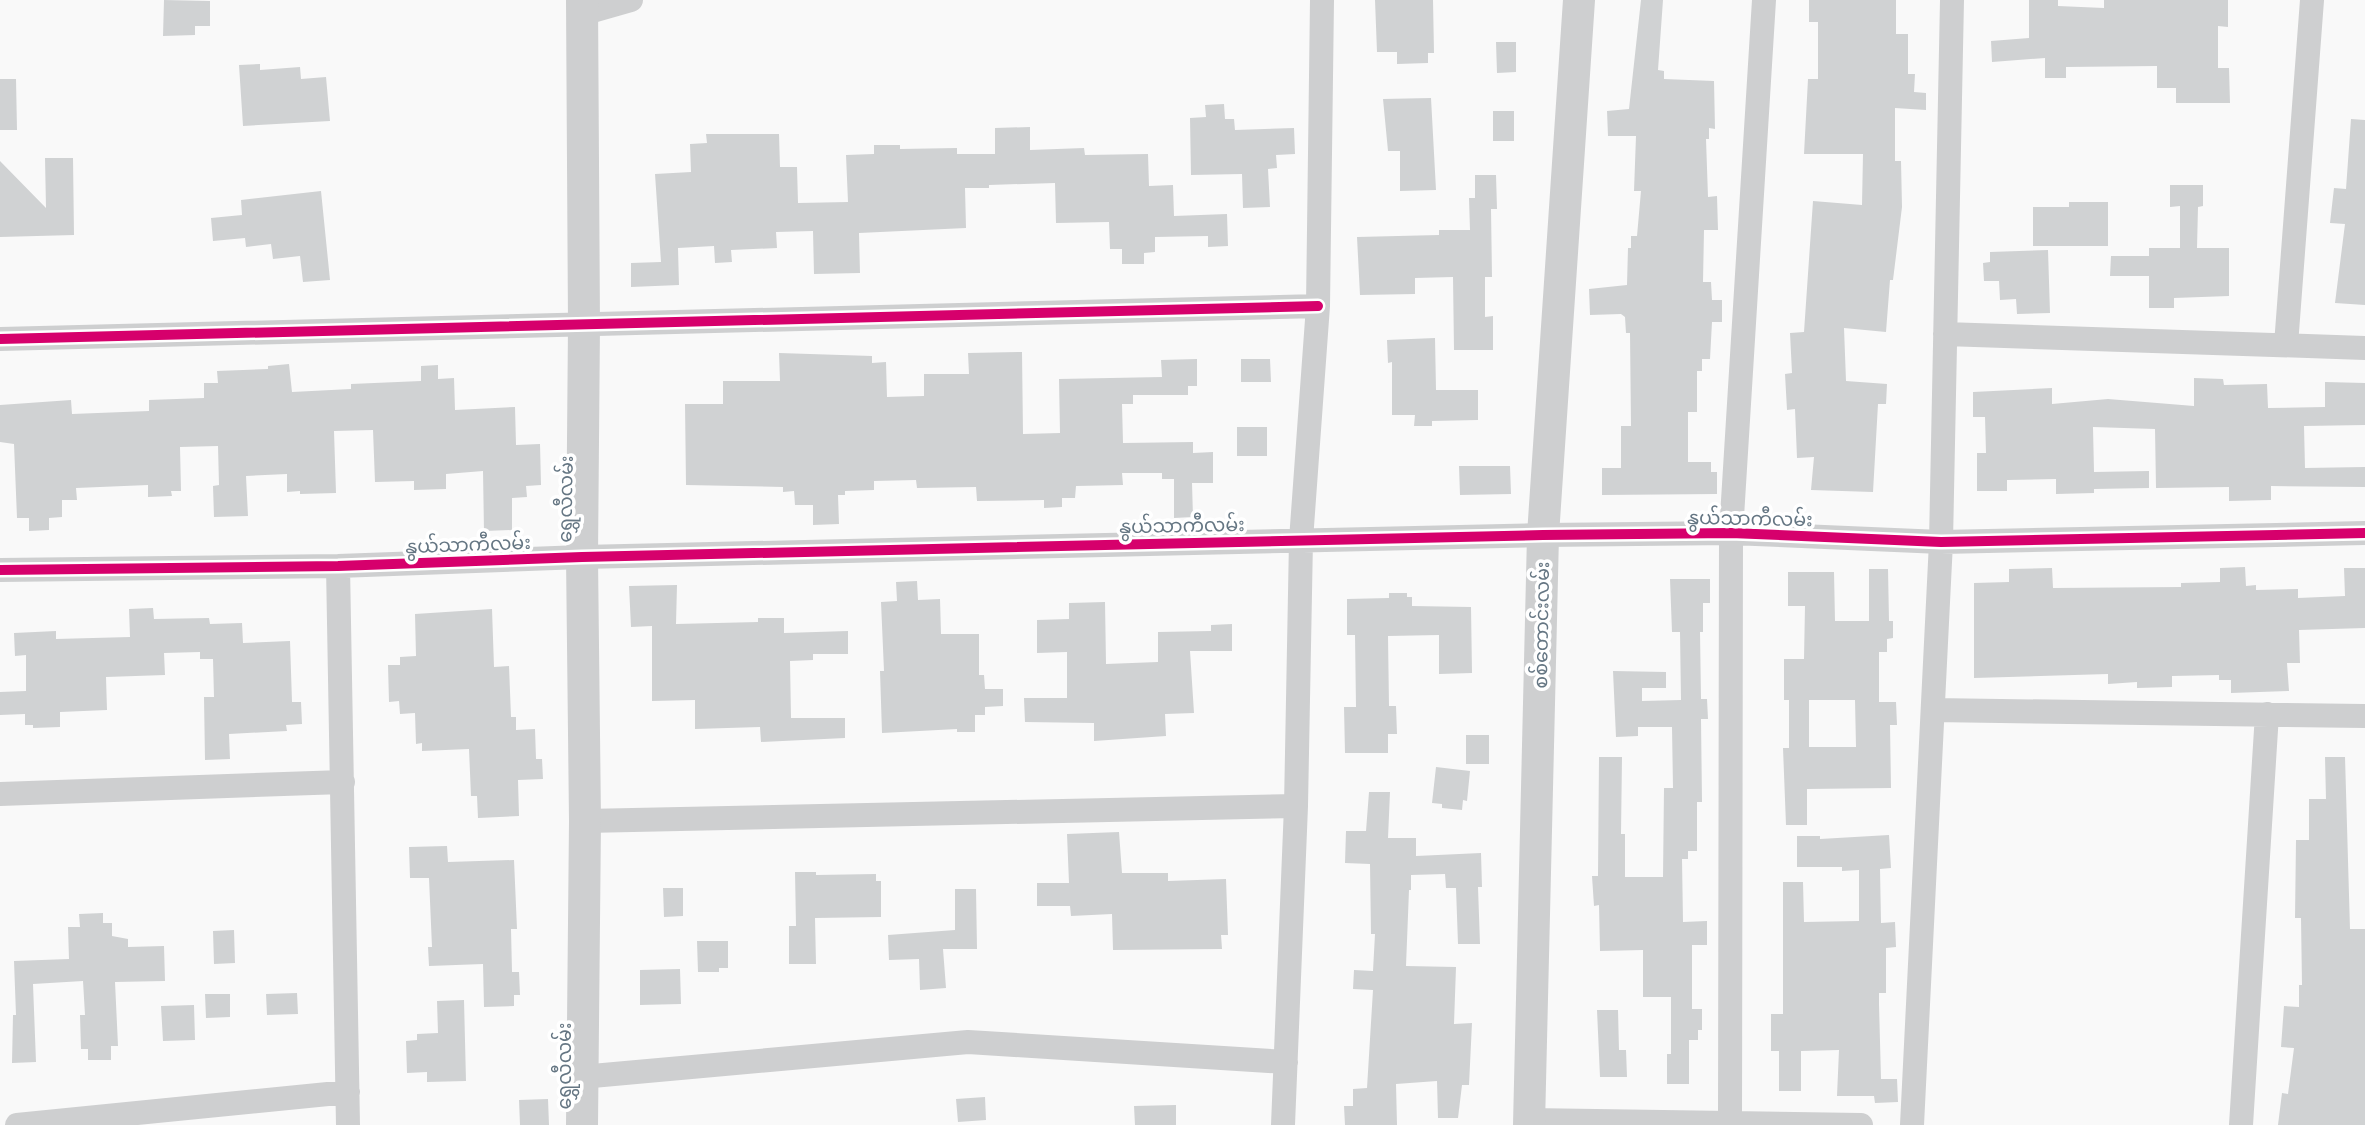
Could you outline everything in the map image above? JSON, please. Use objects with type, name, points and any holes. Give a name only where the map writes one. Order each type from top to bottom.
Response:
[{"type":"street","points":[[582,7],[631,0]]},
{"type":"street","points":[[1283,1125],[1296,806],[1301,540],[1318,306],[1322,0]]},
{"type":"street","name":"စစ်တောင်းလမ်း","points":[[1529,1123],[1543,536],[1578,0]]},
{"type":"street","points":[[1730,1123],[1731,533],[1764,0]]},
{"type":"street","points":[[1912,1125],[1941,542],[1952,0]]},
{"type":"street","points":[[2287,345],[2312,0]]},
{"type":"street","name":"ရွှေလီလမ်း","points":[[582,7],[585,821],[582,1125]]},
{"type":"street","points":[[0,339],[1318,306]]},
{"type":"street","points":[[1945,334],[2365,348]]},
{"type":"street","name":"နွယ်သာကီလမ်း","points":[[0,570],[338,566],[582,557],[1731,533],[1941,542],[2365,533]]},
{"type":"street","points":[[338,566],[348,1125]]},
{"type":"street","points":[[1933,710],[2365,716]]},
{"type":"street","points":[[2241,1125],[2267,714]]},
{"type":"street","points":[[0,794],[343,782]]},
{"type":"street","points":[[585,821],[1296,806]]},
{"type":"street","points":[[581,1077],[968,1042],[1286,1062]]},
{"type":"street","points":[[17,1125],[348,1092]]},
{"type":"street","points":[[1529,1123],[1861,1125]]},
{"type":"building","points":[[164,0],[210,1],[210,26],[195,26],[195,35],[163,36]]},
{"type":"building","points":[[1375,0],[1433,0],[1434,53],[1428,53],[1428,63],[1397,64],[1397,52],[1377,52]]},
{"type":"building","points":[[1641,0],[1663,0],[1658,70],[1664,71],[1664,79],[1714,81],[1715,129],[1709,128],[1709,139],[1706,139],[1708,197],[1717,196],[1718,230],[1704,230],[1703,282],[1711,282],[1712,300],[1722,300],[1722,322],[1712,322],[1710,359],[1702,359],[1702,371],[1697,371],[1697,412],[1688,412],[1688,462],[1711,462],[1711,472],[1717,472],[1717,494],[1602,495],[1602,468],[1621,468],[1621,426],[1631,426],[1630,333],[1626,333],[1625,317],[1621,314],[1590,315],[1589,289],[1627,285],[1628,248],[1631,248],[1631,236],[1637,236],[1641,191],[1634,191],[1636,136],[1608,136],[1607,111],[1629,109]]},
{"type":"building","points":[[1809,0],[1896,0],[1896,34],[1908,34],[1908,74],[1915,74],[1914,92],[1926,93],[1926,110],[1895,108],[1895,161],[1901,161],[1902,207],[1893,280],[1890,280],[1886,332],[1844,328],[1846,381],[1887,384],[1886,404],[1878,404],[1873,492],[1811,490],[1814,457],[1797,458],[1795,409],[1787,410],[1785,374],[1792,373],[1790,333],[1804,332],[1813,201],[1862,205],[1863,154],[1804,154],[1808,79],[1818,79],[1818,22],[1809,22]]},
{"type":"building","points":[[2029,0],[2058,0],[2058,6],[2104,8],[2104,0],[2228,0],[2228,27],[2218,26],[2218,68],[2229,68],[2230,103],[2176,103],[2176,88],[2157,88],[2157,66],[2066,67],[2066,78],[2045,78],[2045,58],[1992,62],[1991,41],[2029,38]]},
{"type":"building","points":[[1496,42],[1516,42],[1516,72],[1497,73]]},
{"type":"building","points":[[260,64],[260,70],[300,67],[301,79],[326,77],[330,121],[243,126],[239,65]]},
{"type":"building","points":[[0,79],[16,79],[17,130],[0,130]]},
{"type":"building","points":[[1431,98],[1436,190],[1400,191],[1400,151],[1388,151],[1383,99]]},
{"type":"building","points":[[1224,104],[1225,119],[1234,119],[1235,130],[1294,128],[1295,154],[1276,155],[1277,168],[1268,169],[1270,207],[1243,208],[1242,174],[1191,175],[1190,118],[1206,117],[1205,105]]},
{"type":"building","points":[[1493,111],[1514,111],[1514,141],[1493,141]]},
{"type":"building","points":[[2351,119],[2365,120],[2365,305],[2335,303],[2345,224],[2330,223],[2334,188],[2346,189]]},
{"type":"building","points":[[1030,127],[1030,150],[1084,148],[1085,155],[1148,154],[1149,186],[1173,185],[1174,216],[1227,214],[1228,246],[1208,247],[1208,236],[1155,237],[1155,252],[1144,253],[1144,264],[1122,264],[1122,249],[1110,249],[1109,222],[1056,223],[1055,183],[989,185],[989,188],[965,188],[966,228],[859,233],[860,273],[814,274],[813,231],[776,232],[777,248],[731,250],[732,262],[715,263],[714,246],[678,248],[679,285],[631,287],[631,263],[661,262],[655,174],[691,172],[690,144],[707,143],[706,134],[779,134],[780,167],[797,167],[798,203],[848,202],[846,155],[874,154],[874,145],[900,145],[900,149],[957,148],[957,154],[995,154],[995,128]]},
{"type":"building","points":[[45,158],[73,158],[74,235],[0,237],[0,161],[46,208]]},
{"type":"building","points":[[1475,175],[1496,175],[1497,209],[1491,209],[1492,277],[1485,277],[1485,317],[1493,316],[1493,350],[1454,350],[1453,277],[1415,278],[1415,294],[1360,295],[1357,237],[1439,235],[1439,230],[1470,230],[1469,198],[1475,198]]},
{"type":"building","points":[[2170,185],[2203,185],[2203,206],[2198,207],[2197,248],[2229,248],[2229,296],[2174,298],[2174,308],[2149,308],[2149,276],[2110,276],[2111,256],[2149,256],[2149,248],[2180,248],[2180,206],[2170,207]]},
{"type":"building","points":[[321,191],[330,280],[303,282],[300,256],[273,259],[271,244],[246,247],[245,238],[213,241],[211,218],[242,215],[241,200]]},
{"type":"building","points":[[2069,202],[2108,202],[2108,246],[2033,246],[2033,207],[2069,207]]},
{"type":"building","points":[[2048,250],[2050,313],[2017,314],[2016,299],[2000,300],[1999,281],[1984,281],[1983,263],[1990,262],[1990,252]]},
{"type":"building","points":[[1435,338],[1436,390],[1478,390],[1478,420],[1432,421],[1432,426],[1414,426],[1415,415],[1392,415],[1392,362],[1388,363],[1387,340]]},
{"type":"building","points":[[1022,352],[1023,434],[1060,433],[1059,379],[1162,377],[1161,360],[1197,359],[1197,386],[1188,386],[1188,395],[1133,395],[1133,404],[1122,404],[1123,443],[1193,442],[1193,453],[1213,452],[1213,483],[1192,483],[1193,517],[1174,518],[1174,479],[1162,479],[1162,473],[1122,473],[1123,485],[1076,486],[1075,498],[1062,498],[1062,507],[1044,508],[1044,500],[977,501],[976,487],[917,488],[916,480],[874,481],[874,490],[845,491],[845,495],[838,495],[839,524],[813,525],[813,505],[795,505],[794,491],[783,492],[783,487],[686,485],[685,404],[723,404],[723,381],[780,381],[779,353],[872,356],[872,363],[886,362],[887,397],[924,396],[924,374],[969,374],[968,353]]},
{"type":"building","points":[[1241,359],[1270,359],[1271,382],[1241,382]]},
{"type":"building","points":[[289,364],[292,392],[351,389],[351,384],[421,381],[421,366],[438,365],[438,379],[454,378],[455,410],[515,407],[516,445],[540,444],[541,485],[526,486],[527,497],[512,498],[512,530],[484,531],[483,471],[446,474],[446,489],[414,490],[414,481],[375,482],[373,430],[334,431],[336,493],[287,492],[287,474],[246,476],[248,516],[214,517],[213,486],[219,485],[218,446],[180,447],[181,491],[171,491],[172,496],[148,497],[148,485],[76,488],[77,500],[62,500],[62,517],[49,518],[49,530],[29,531],[29,518],[17,518],[14,444],[0,442],[0,405],[71,400],[72,414],[149,411],[149,400],[204,398],[204,383],[218,383],[217,371],[268,369],[268,366]]},
{"type":"building","points":[[2194,378],[2223,379],[2224,385],[2267,384],[2268,408],[2325,407],[2325,382],[2365,383],[2365,425],[2304,426],[2305,468],[2365,467],[2365,487],[2271,486],[2271,500],[2229,501],[2229,487],[2156,488],[2155,429],[2093,427],[2094,472],[2149,471],[2149,488],[2094,489],[2094,493],[2056,494],[2056,479],[2007,480],[2007,491],[1977,491],[1977,453],[1986,453],[1985,417],[1973,417],[1973,392],[2052,388],[2052,404],[2108,399],[2194,406]]},
{"type":"building","points":[[1237,427],[1267,427],[1267,456],[1237,456]]},
{"type":"building","points":[[1459,466],[1510,466],[1511,494],[1460,495]]},
{"type":"building","points":[[2245,567],[2246,586],[2256,585],[2256,590],[2298,589],[2298,598],[2345,596],[2344,568],[2365,568],[2365,628],[2299,630],[2300,663],[2287,663],[2289,691],[2231,693],[2231,680],[2219,680],[2219,675],[2172,676],[2172,687],[2137,688],[2137,682],[2108,684],[2108,674],[1974,678],[1974,583],[2009,582],[2009,569],[2052,568],[2053,588],[2181,587],[2181,583],[2220,582],[2220,568]]},
{"type":"building","points":[[1869,569],[1888,569],[1889,621],[1893,621],[1893,638],[1887,639],[1887,652],[1879,652],[1879,702],[1896,702],[1897,725],[1890,725],[1891,788],[1807,789],[1807,825],[1786,825],[1783,748],[1789,748],[1789,700],[1784,700],[1784,659],[1804,659],[1805,606],[1788,606],[1788,572],[1834,572],[1835,621],[1869,621]],"holes":[[[1809,700],[1855,700],[1856,747],[1809,747]]]},
{"type":"building","points":[[1670,579],[1710,579],[1710,603],[1703,603],[1703,632],[1700,632],[1701,699],[1707,699],[1708,719],[1701,719],[1702,802],[1697,802],[1697,851],[1688,851],[1688,859],[1682,859],[1683,922],[1707,921],[1707,945],[1692,945],[1692,1009],[1702,1009],[1702,1030],[1698,1030],[1698,1040],[1689,1040],[1689,1084],[1667,1084],[1667,1054],[1671,1054],[1671,997],[1643,997],[1643,950],[1600,951],[1599,905],[1594,906],[1592,876],[1598,876],[1599,757],[1622,757],[1621,834],[1625,834],[1625,877],[1663,877],[1664,788],[1673,788],[1672,727],[1638,727],[1638,736],[1616,737],[1613,671],[1666,672],[1666,688],[1642,688],[1642,701],[1681,700],[1680,632],[1672,632]]},
{"type":"building","points":[[917,581],[918,600],[940,599],[941,634],[979,634],[979,675],[984,675],[985,689],[1003,689],[1003,706],[985,707],[985,715],[975,715],[975,732],[957,732],[957,729],[882,733],[880,671],[884,671],[881,602],[897,601],[896,582]]},
{"type":"building","points":[[677,585],[676,624],[758,622],[758,618],[784,618],[784,633],[848,631],[848,654],[813,654],[813,660],[790,661],[791,718],[845,718],[845,738],[761,742],[760,727],[695,729],[695,700],[652,701],[652,626],[631,627],[629,586]]},
{"type":"building","points":[[1389,593],[1407,593],[1407,597],[1412,597],[1412,606],[1471,607],[1472,673],[1439,674],[1439,635],[1388,636],[1389,706],[1396,706],[1397,734],[1388,734],[1388,753],[1345,753],[1344,707],[1356,707],[1355,635],[1347,635],[1347,599],[1389,598]]},
{"type":"building","points":[[1105,602],[1106,664],[1158,662],[1158,632],[1211,631],[1211,625],[1232,624],[1232,651],[1190,651],[1194,713],[1165,714],[1166,736],[1094,741],[1094,723],[1025,722],[1024,698],[1067,698],[1067,652],[1037,653],[1037,620],[1069,619],[1069,603]]},
{"type":"building","points":[[153,608],[154,619],[209,618],[210,624],[242,623],[243,643],[290,641],[292,702],[301,702],[302,724],[286,725],[287,731],[229,734],[230,759],[205,760],[204,697],[214,697],[213,659],[200,659],[200,652],[164,653],[165,675],[106,677],[107,710],[60,712],[60,727],[33,728],[33,725],[25,725],[25,714],[0,715],[0,692],[26,691],[26,655],[15,656],[14,633],[56,631],[56,639],[130,637],[129,609]]},
{"type":"building","points":[[492,609],[494,667],[509,666],[511,717],[516,717],[516,730],[535,729],[536,759],[542,759],[543,779],[518,780],[519,816],[478,818],[477,796],[471,796],[469,749],[422,751],[422,743],[416,744],[415,713],[400,714],[399,701],[389,702],[388,665],[400,665],[400,657],[416,656],[415,614]]},
{"type":"building","points":[[1466,735],[1489,735],[1489,764],[1466,764]]},
{"type":"building","points":[[2325,757],[2345,757],[2350,929],[2365,929],[2365,1125],[2278,1125],[2282,1093],[2288,1094],[2294,1048],[2281,1047],[2284,1006],[2299,1007],[2299,985],[2302,985],[2301,918],[2295,918],[2296,840],[2309,840],[2309,799],[2326,799]]},
{"type":"building","points":[[1436,767],[1470,771],[1467,801],[1463,800],[1462,810],[1442,808],[1442,804],[1432,803]]},
{"type":"building","points":[[1369,792],[1390,792],[1388,838],[1416,838],[1416,856],[1481,853],[1482,887],[1478,887],[1480,944],[1458,944],[1456,888],[1446,888],[1445,874],[1411,875],[1409,890],[1406,966],[1456,967],[1454,1024],[1472,1023],[1469,1085],[1462,1085],[1458,1118],[1438,1118],[1437,1081],[1396,1084],[1397,1125],[1345,1125],[1344,1106],[1353,1106],[1353,1089],[1367,1088],[1373,990],[1353,989],[1354,970],[1373,971],[1375,934],[1371,934],[1370,864],[1345,863],[1346,831],[1366,831]]},
{"type":"building","points":[[1119,832],[1122,873],[1168,873],[1168,881],[1226,879],[1228,935],[1221,935],[1222,949],[1113,950],[1112,914],[1071,916],[1070,906],[1037,906],[1037,883],[1069,883],[1067,834]]},
{"type":"building","points":[[1889,835],[1891,868],[1880,869],[1881,923],[1895,922],[1896,947],[1886,948],[1886,993],[1879,993],[1881,1079],[1897,1079],[1898,1102],[1875,1103],[1874,1096],[1837,1096],[1839,1050],[1801,1051],[1801,1091],[1779,1091],[1779,1051],[1771,1051],[1771,1014],[1783,1014],[1783,882],[1803,882],[1804,922],[1859,921],[1859,870],[1842,871],[1842,867],[1797,867],[1797,836],[1820,836],[1820,839]]},
{"type":"building","points":[[447,846],[448,862],[514,860],[517,929],[511,929],[512,972],[519,972],[520,995],[514,995],[514,1006],[484,1007],[483,964],[429,966],[428,947],[432,947],[429,878],[410,878],[409,847]]},
{"type":"building","points":[[795,872],[816,872],[816,875],[876,874],[876,881],[881,881],[881,917],[815,918],[816,964],[789,964],[789,926],[796,926]]},
{"type":"building","points":[[663,888],[683,888],[683,916],[664,917]]},
{"type":"building","points":[[955,889],[976,889],[977,949],[943,949],[946,988],[920,990],[919,959],[889,960],[888,935],[955,930]]},
{"type":"building","points":[[103,913],[103,923],[112,923],[112,936],[128,939],[128,947],[164,946],[165,981],[115,982],[118,1046],[111,1046],[111,1060],[88,1060],[88,1049],[81,1049],[80,1015],[85,1015],[83,981],[33,984],[36,1062],[12,1063],[13,1015],[16,1015],[14,961],[69,959],[68,927],[80,927],[79,914]]},
{"type":"building","points":[[234,930],[235,963],[214,964],[213,931]]},
{"type":"building","points":[[697,941],[728,941],[728,968],[719,968],[719,972],[698,972]]},
{"type":"building","points":[[680,969],[681,1004],[640,1005],[640,970]]},
{"type":"building","points":[[297,993],[298,1014],[267,1015],[266,994]]},
{"type":"building","points":[[205,994],[230,994],[230,1017],[206,1018]]},
{"type":"building","points":[[464,1000],[466,1081],[427,1082],[427,1072],[407,1073],[406,1041],[417,1040],[417,1034],[438,1033],[437,1001]]},
{"type":"building","points":[[194,1005],[195,1040],[163,1041],[161,1006]]},
{"type":"building","points":[[1597,1010],[1618,1010],[1619,1050],[1626,1050],[1627,1077],[1600,1077]]},
{"type":"building","points":[[985,1097],[986,1120],[958,1122],[956,1099]]},
{"type":"building","points":[[548,1099],[549,1125],[520,1125],[519,1100]]},
{"type":"building","points":[[1176,1105],[1176,1125],[1135,1125],[1134,1106]]},
{"type":"cycle path","points":[[0,339],[1318,306]]},
{"type":"cycle path","points":[[0,570],[338,566],[582,557],[1543,535],[1731,533],[1941,542],[2365,533]]}]
